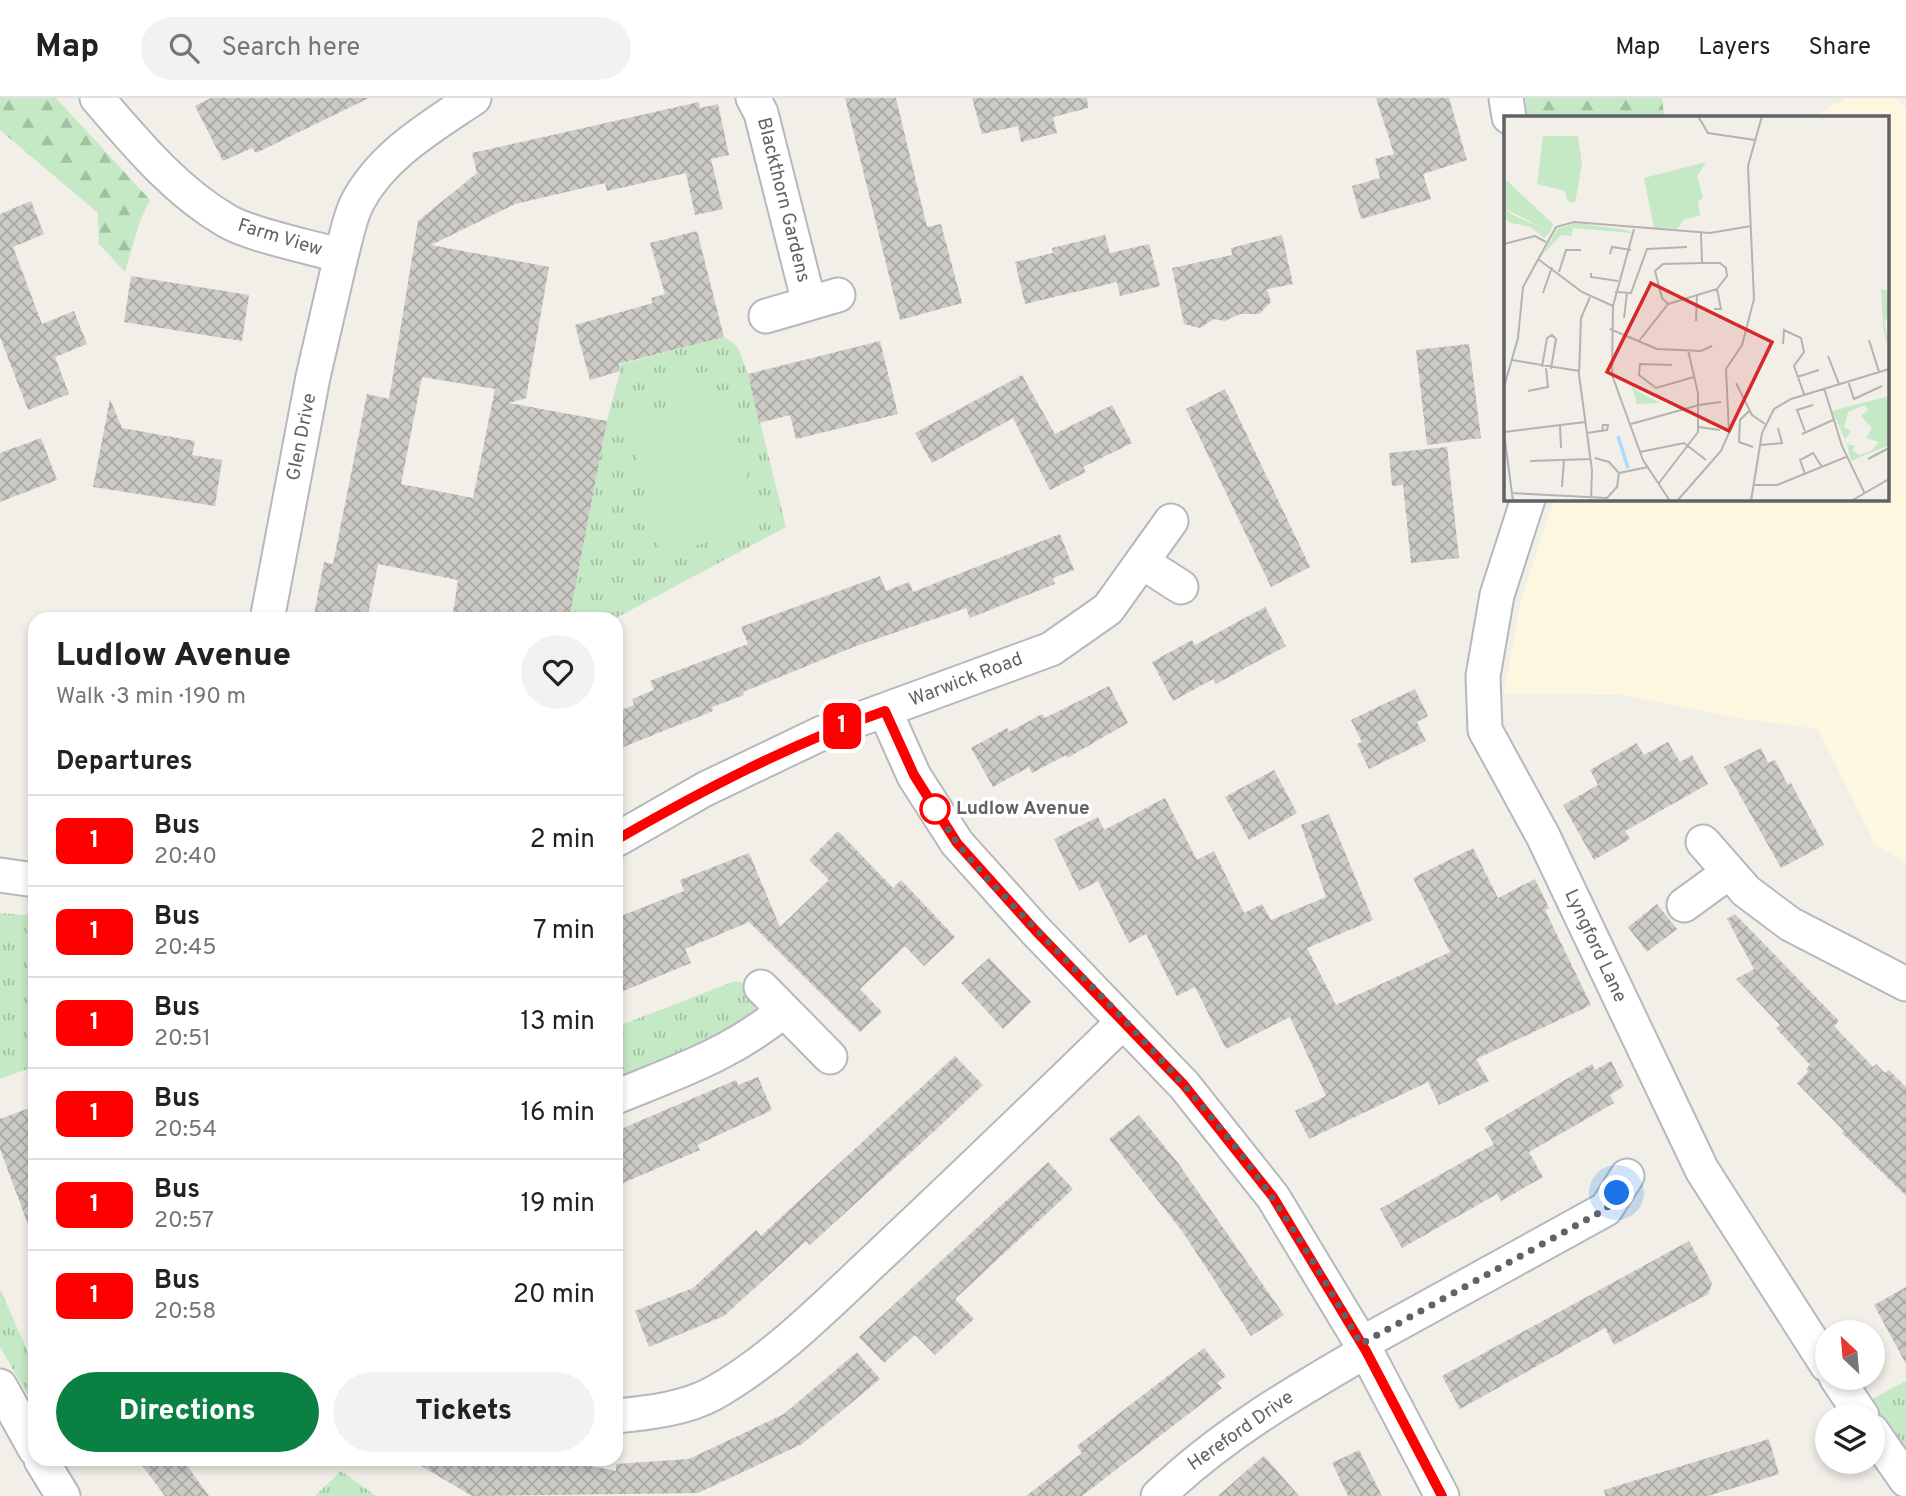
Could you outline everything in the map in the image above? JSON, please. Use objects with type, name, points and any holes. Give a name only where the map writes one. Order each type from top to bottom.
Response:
[{"type":"street","name":"Farm View","points":[[97,98],[142,150],[191,195],[228,222],[341,256],[357,204],[379,174],[405,145],[474,98]]},
{"type":"street","name":"Blackthorn Gardens","points":[[753,98],[761,113],[824,299],[766,316]]},
{"type":"street","points":[[1506,98],[1509,116]]},
{"type":"street","name":"Glen Drive","points":[[269,612],[313,377],[341,256]]},
{"type":"street","name":"Lyngford Lane","points":[[1528,500],[1497,595],[1483,676],[1485,730],[1542,836],[1702,1170],[1815,1346]]},
{"type":"street","name":"Warwick Road","points":[[623,836],[725,779],[822,733],[885,711],[959,680],[1051,649],[1108,609],[1171,521]]},
{"type":"street","points":[[1142,562],[1181,587]]},
{"type":"street","points":[[885,711],[914,775],[957,843],[1184,1085],[1273,1197],[1363,1347],[1442,1496]]},
{"type":"street","points":[[1703,842],[1746,891],[1790,924],[1906,984]]},
{"type":"street","points":[[1684,905],[1728,873]]},
{"type":"street","points":[[0,875],[28,879]]},
{"type":"street","points":[[761,987],[830,1057]]},
{"type":"street","points":[[623,1094],[703,1062],[752,1038],[783,1011]]},
{"type":"street","points":[[623,1415],[657,1412],[712,1394],[763,1358],[837,1295],[1123,1022]]},
{"type":"street","name":"Hereford Drive","points":[[1158,1496],[1184,1471],[1261,1412],[1363,1347],[1606,1209],[1627,1176]]},
{"type":"street","points":[[0,1387],[28,1437]]},
{"type":"street","points":[[1885,1450],[1906,1480]]},
{"type":"street","points":[[45,1466],[63,1496]]},
{"type":"shaded area","points":[[1846,98],[1896,98],[1906,110],[1906,862],[1876,846],[1818,729],[1738,718],[1622,695],[1504,694],[1521,601],[1554,500],[1888,500],[1888,116],[1816,116]]},
{"type":"green space","points":[[0,98],[56,98],[150,200],[140,221],[125,272],[99,244],[98,213],[0,130]]},
{"type":"green space","points":[[1525,98],[1662,98],[1664,116],[1528,116]]},
{"type":"green space","points":[[724,337],[737,346],[748,374],[786,527],[623,614],[623,612],[571,612],[607,421],[620,372],[618,365]]},
{"type":"green space","points":[[710,371],[717,398],[726,396],[760,529],[661,554],[627,421],[679,407],[673,380]]},
{"type":"green space","points":[[0,913],[28,915],[28,1069],[0,1079]]},
{"type":"green space","points":[[735,981],[744,983],[757,1014],[754,1020],[623,1079],[623,1024]]},
{"type":"green space","points":[[0,1289],[28,1352],[28,1396],[0,1347]]},
{"type":"green space","points":[[1906,1381],[1906,1451],[1885,1421],[1885,1404],[1873,1404],[1870,1400]]},
{"type":"green space","points":[[341,1471],[376,1496],[315,1496]]},
{"type":"building","points":[[211,98],[369,98],[256,153],[252,148],[223,161],[195,106]]},
{"type":"building","points":[[845,98],[896,98],[927,227],[941,224],[962,303],[900,320]]},
{"type":"building","points":[[972,98],[1087,98],[1088,108],[1053,117],[1057,133],[1021,142],[1018,126],[982,134]]},
{"type":"building","points":[[1376,98],[1449,98],[1467,160],[1423,174],[1431,199],[1361,219],[1352,186],[1380,178],[1375,159],[1394,154]]},
{"type":"building","points":[[699,102],[700,108],[718,104],[729,155],[711,159],[723,209],[695,215],[686,173],[607,191],[605,183],[515,204],[431,245],[549,267],[526,398],[509,403],[607,421],[571,612],[453,612],[458,580],[378,564],[369,612],[315,612],[324,562],[333,564],[367,394],[389,399],[418,221],[477,173],[472,153]],"holes":[[[422,377],[495,389],[473,498],[401,484]]]},
{"type":"building","points":[[31,201],[44,234],[13,247],[42,324],[74,311],[87,344],[55,357],[69,394],[28,410],[0,337],[0,214]]},
{"type":"building","points":[[697,231],[724,337],[618,364],[620,371],[590,380],[575,325],[653,303],[651,298],[665,294],[650,243]]},
{"type":"building","points":[[1105,235],[1110,253],[1149,244],[1160,286],[1120,296],[1117,282],[1025,304],[1015,262],[1053,253],[1052,248]]},
{"type":"building","points":[[1282,235],[1293,284],[1267,289],[1271,302],[1259,314],[1240,314],[1225,321],[1214,319],[1200,328],[1184,324],[1172,268],[1232,255],[1231,248]]},
{"type":"building","points":[[131,276],[249,295],[242,341],[124,322]]},
{"type":"building","points":[[880,341],[898,414],[796,439],[790,415],[759,423],[748,374]]},
{"type":"building","points":[[1469,344],[1481,438],[1427,445],[1416,350]]},
{"type":"building","points":[[1022,375],[1055,434],[1112,405],[1132,443],[1083,467],[1086,472],[1050,490],[1013,418],[932,463],[915,433]]},
{"type":"building","points":[[1225,389],[1310,567],[1271,587],[1186,409]]},
{"type":"building","points":[[110,399],[122,428],[195,441],[192,455],[222,460],[215,506],[93,487]]},
{"type":"building","points":[[41,438],[57,480],[0,502],[0,453]]},
{"type":"building","points":[[1447,447],[1459,558],[1411,563],[1403,485],[1392,486],[1389,453]]},
{"type":"building","points":[[1060,534],[1074,570],[1053,578],[1055,584],[970,618],[966,608],[856,646],[743,692],[744,695],[712,707],[713,711],[623,747],[623,709],[634,705],[632,699],[654,690],[650,681],[748,644],[741,627],[880,576],[886,591],[909,582],[913,592]]},
{"type":"building","points":[[1265,607],[1286,646],[1216,684],[1213,679],[1173,701],[1152,662],[1192,640],[1195,645]]},
{"type":"building","points":[[1109,686],[1128,723],[1067,758],[1066,755],[1032,773],[1029,767],[993,787],[971,748],[1007,728],[1009,732],[1042,714],[1045,718]]},
{"type":"building","points":[[1415,689],[1428,716],[1417,722],[1426,741],[1369,769],[1357,744],[1362,742],[1351,720]]},
{"type":"building","points":[[1668,742],[1680,762],[1692,755],[1708,784],[1625,831],[1630,839],[1594,860],[1563,805],[1598,785],[1590,770],[1637,743],[1644,755]]},
{"type":"building","points":[[1761,748],[1768,763],[1775,760],[1788,785],[1791,783],[1824,845],[1781,868],[1724,767]]},
{"type":"building","points":[[1274,770],[1297,813],[1249,840],[1225,797]]},
{"type":"building","points":[[1165,798],[1197,860],[1214,851],[1244,913],[1262,904],[1271,920],[1326,897],[1301,825],[1329,814],[1373,920],[1307,948],[1336,1005],[1450,952],[1413,878],[1473,848],[1498,898],[1535,879],[1549,908],[1545,910],[1591,1005],[1476,1059],[1489,1081],[1439,1105],[1428,1082],[1309,1139],[1295,1111],[1326,1096],[1290,1017],[1226,1049],[1195,987],[1177,996],[1146,934],[1129,943],[1098,881],[1079,891],[1054,839],[1098,817],[1104,830]]},
{"type":"building","points":[[838,831],[893,888],[901,880],[955,937],[924,966],[905,946],[860,989],[882,1012],[860,1032],[749,922],[685,949],[691,963],[623,991],[623,915],[684,891],[680,880],[749,853],[780,927],[829,880],[809,860]]},
{"type":"building","points":[[1657,904],[1677,929],[1647,952],[1628,927]]},
{"type":"building","points":[[1735,914],[1839,1021],[1834,1026],[1873,1067],[1876,1064],[1885,1073],[1889,1070],[1906,1087],[1906,1196],[1842,1133],[1844,1131],[1797,1083],[1808,1072],[1806,1069],[1810,1065],[1776,1028],[1780,1025],[1736,979],[1754,969],[1727,919]]},
{"type":"building","points":[[989,958],[1031,1002],[1003,1029],[961,983]]},
{"type":"building","points":[[955,1056],[983,1085],[941,1125],[810,1245],[806,1241],[724,1316],[649,1347],[635,1311],[693,1288],[756,1230],[761,1236]]},
{"type":"building","points":[[1611,1061],[1624,1086],[1610,1095],[1614,1103],[1529,1152],[1543,1177],[1501,1201],[1497,1194],[1402,1248],[1380,1209],[1494,1144],[1484,1128],[1592,1064],[1595,1070]]},
{"type":"building","points":[[758,1077],[772,1110],[697,1145],[700,1150],[623,1183],[623,1128],[736,1080],[738,1085]]},
{"type":"building","points":[[28,1109],[28,1224],[0,1149],[0,1119]]},
{"type":"building","points":[[1139,1115],[1178,1163],[1284,1315],[1251,1336],[1182,1231],[1109,1139]]},
{"type":"building","points":[[1048,1162],[1073,1189],[955,1299],[974,1319],[935,1355],[915,1335],[884,1363],[859,1337]]},
{"type":"building","points":[[1689,1241],[1712,1283],[1708,1294],[1614,1345],[1605,1328],[1460,1409],[1442,1376]]},
{"type":"building","points":[[1906,1287],[1906,1364],[1885,1325],[1885,1320],[1882,1320],[1874,1305]]},
{"type":"building","points":[[1204,1348],[1226,1376],[1217,1383],[1222,1388],[1082,1496],[1026,1496],[1082,1453],[1077,1446]]},
{"type":"building","points":[[857,1352],[880,1379],[802,1444],[698,1493],[472,1496],[421,1466],[590,1466],[616,1471],[616,1466],[623,1466],[623,1464],[689,1459],[784,1414]]},
{"type":"building","points":[[1769,1439],[1779,1474],[1708,1496],[1605,1496],[1604,1490]]},
{"type":"building","points":[[1359,1450],[1382,1496],[1348,1496],[1332,1463]]},
{"type":"building","points":[[1264,1456],[1299,1496],[1218,1496],[1252,1466]]},
{"type":"building","points":[[142,1466],[187,1466],[209,1496],[165,1496]]},
{"type":"bus line","name":"1","points":[[623,836],[725,779],[822,733],[885,711],[914,775],[957,843],[1035,930],[1184,1085],[1273,1197],[1366,1351],[1442,1496]]},
{"type":"place","name":"Ludlow Avenue","points":[[935,809]]},
{"type":"route","points":[[935,809],[928,798],[957,843],[975,865],[1184,1085],[1226,1135],[1273,1197],[1306,1248],[1361,1344],[1606,1209],[1617,1193]]}]
